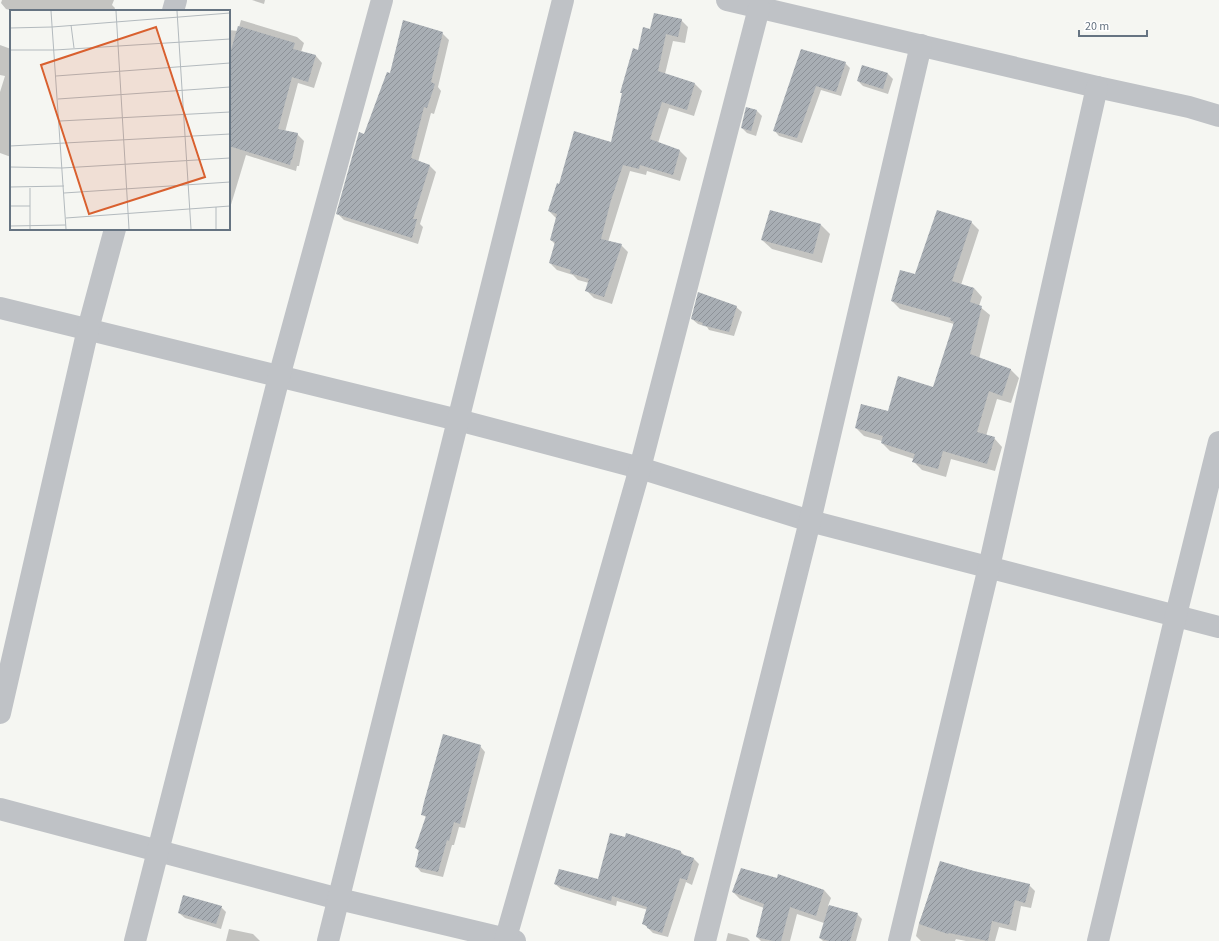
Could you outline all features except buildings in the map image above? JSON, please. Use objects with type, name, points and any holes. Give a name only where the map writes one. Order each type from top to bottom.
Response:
[{"type":"street","points":[[173,10],[176,0]]},
{"type":"street","points":[[135,941],[279,376],[382,0]]},
{"type":"street","points":[[328,941],[563,0]]},
{"type":"street","points":[[727,0],[1097,87],[1189,107],[1219,116]]},
{"type":"street","points":[[0,809],[339,899],[508,940],[640,468],[758,8]]},
{"type":"street","points":[[705,941],[810,521],[921,45]]},
{"type":"street","points":[[899,941],[990,567],[1097,87]]},
{"type":"street","points":[[0,713],[88,329],[115,230]]},
{"type":"street","points":[[0,308],[458,420],[640,468],[810,521],[1219,626]]},
{"type":"street","points":[[1098,941],[1219,442]]}]
